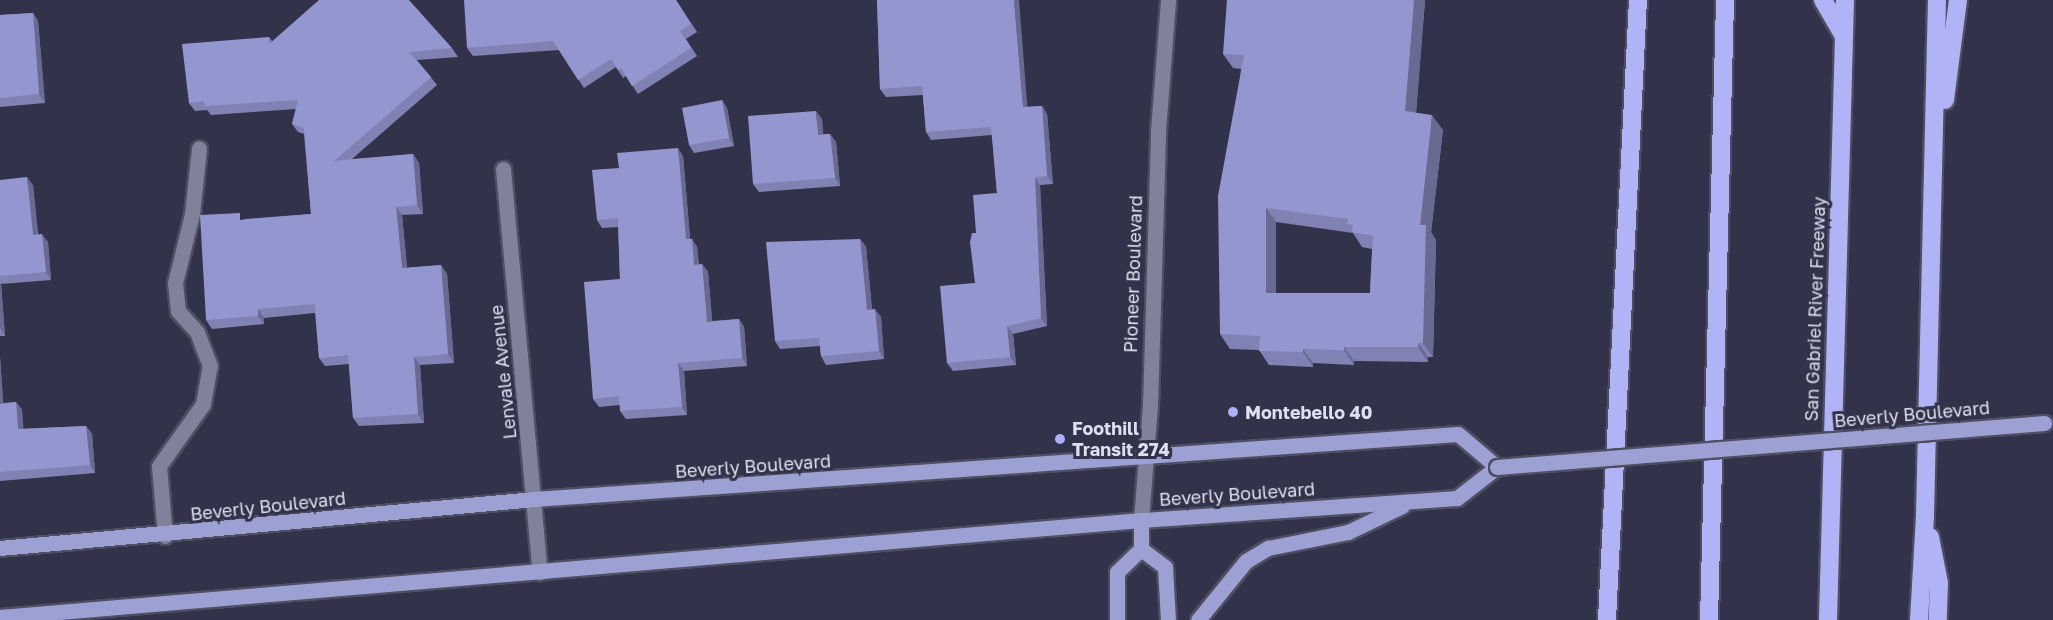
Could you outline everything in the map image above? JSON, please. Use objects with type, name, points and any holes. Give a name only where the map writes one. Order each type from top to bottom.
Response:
[{"type":"highway","points":[[1607,620],[1638,0]]},
{"type":"highway","points":[[1823,0],[1844,35]]},
{"type":"highway","name":"San Gabriel River Freeway","points":[[1828,620],[1845,0]]},
{"type":"highway","points":[[1919,620],[1925,514],[1937,0]]},
{"type":"highway","points":[[1933,191],[1958,0]]},
{"type":"highway","points":[[1709,620],[1726,1]]},
{"type":"highway","points":[[1925,514],[1939,583],[1938,620]]},
{"type":"main road","name":"Beverly Boulevard","points":[[0,617],[1141,520],[1410,503],[1457,498],[1497,467],[2048,423]]},
{"type":"main road","name":"Beverly Boulevard","points":[[0,548],[165,536],[534,499],[1458,434],[1497,467]]},
{"type":"main road","points":[[1198,620],[1246,561],[1268,548],[1348,531],[1410,503]]},
{"type":"main road","name":"Pioneer Boulevard","points":[[1141,520],[1142,549]]},
{"type":"main road","points":[[1118,620],[1117,572],[1142,549],[1165,567],[1168,620]]},
{"type":"street","name":"Pioneer Boulevard","points":[[1141,520],[1146,456],[1158,131],[1168,0]]},
{"type":"street","points":[[165,536],[159,466],[203,404],[210,366],[197,332],[178,311],[176,283],[192,214],[199,148]]},
{"type":"street","name":"Lenvale Avenue","points":[[503,169],[540,572]]},
{"type":"building","points":[[319,0],[409,0],[452,48],[409,52],[431,77],[334,161],[413,154],[417,205],[396,207],[402,268],[441,265],[448,354],[414,357],[418,414],[353,418],[348,355],[319,358],[315,304],[258,309],[258,316],[206,320],[200,215],[240,213],[240,220],[311,214],[304,128],[292,124],[298,100],[205,106],[204,101],[189,103],[182,44],[269,37],[269,44]]},
{"type":"building","points":[[464,0],[676,0],[691,24],[680,31],[691,48],[632,86],[621,68],[618,70],[611,59],[578,80],[553,41],[467,48]]},
{"type":"building","points":[[877,0],[1014,0],[1023,107],[1042,106],[1047,176],[1035,177],[1041,318],[1007,326],[1010,357],[947,363],[940,286],[975,283],[970,242],[972,233],[976,233],[973,195],[997,193],[991,127],[926,132],[922,86],[880,89]]},
{"type":"building","points":[[1227,0],[1414,0],[1405,111],[1432,115],[1420,225],[1426,225],[1423,343],[1418,343],[1418,347],[1344,347],[1344,350],[1303,349],[1303,352],[1259,351],[1260,336],[1220,334],[1218,196],[1244,55],[1223,54]],"holes":[[[1266,208],[1348,219],[1347,224],[1353,225],[1352,232],[1373,236],[1370,293],[1266,293]]]},
{"type":"building","points":[[33,13],[39,94],[0,98],[0,15]]},
{"type":"building","points":[[722,100],[729,138],[689,145],[682,108]]},
{"type":"building","points":[[816,111],[818,135],[830,134],[835,178],[753,184],[748,116]]},
{"type":"building","points":[[678,148],[686,239],[692,239],[694,265],[702,264],[707,322],[739,319],[742,358],[678,363],[682,407],[620,411],[619,396],[593,399],[584,282],[620,279],[618,218],[597,220],[592,170],[619,168],[617,153]]},
{"type":"building","points":[[27,177],[33,235],[42,234],[46,272],[0,276],[0,180]]},
{"type":"building","points":[[860,239],[867,310],[875,309],[879,351],[821,356],[819,338],[775,341],[766,242]]},
{"type":"building","points":[[16,402],[18,429],[86,426],[90,465],[0,472],[0,404]]},
{"type":"place","name":"Montebello 40","points":[[1233,412]]},
{"type":"place","name":"Foothill Transit 274","points":[[1060,439]]}]
